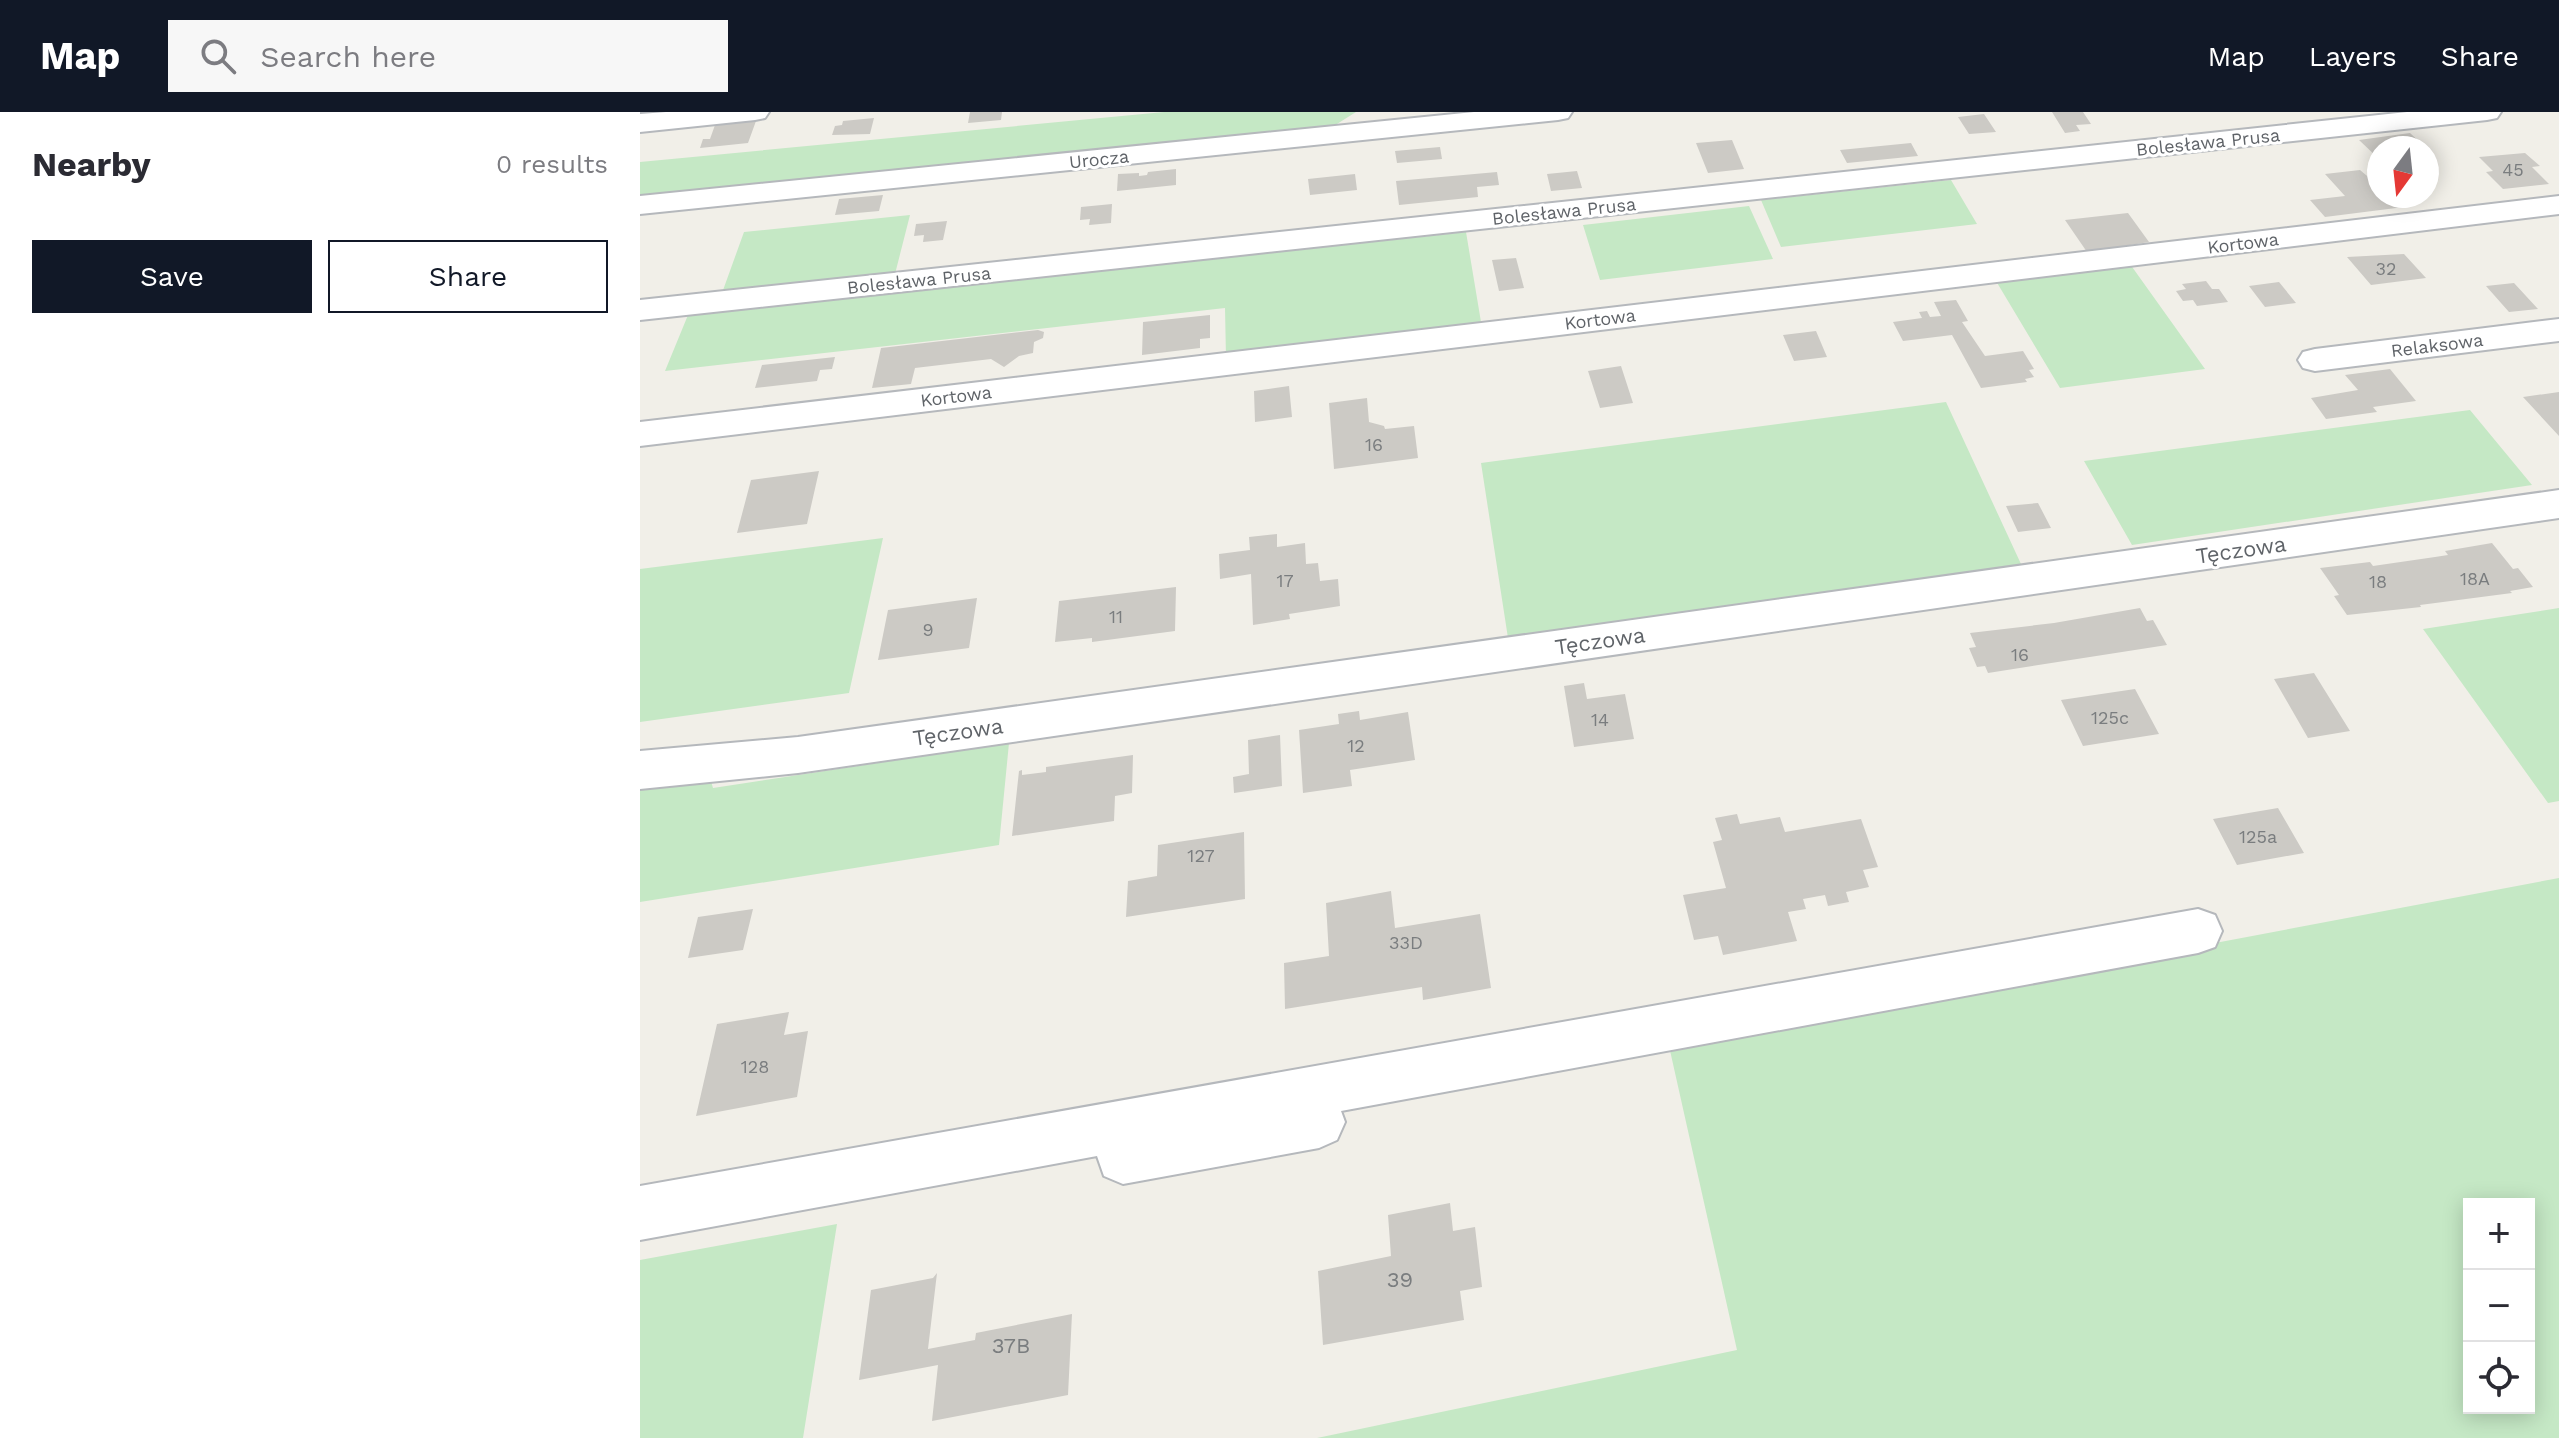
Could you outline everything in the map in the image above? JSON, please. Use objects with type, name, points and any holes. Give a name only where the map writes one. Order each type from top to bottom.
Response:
[{"type":"street","points":[[640,123],[755,112]]},
{"type":"street","name":"Urocza","points":[[640,205],[1358,123],[1558,112]]},
{"type":"street","name":"Bolesława Prusa","points":[[640,310],[2487,112]]},
{"type":"street","name":"Kortowa","points":[[640,434],[2559,205]]},
{"type":"street","name":"Relaksowa","points":[[2315,360],[2559,330]]},
{"type":"street","name":"Tęczowa","points":[[640,770],[798,755],[2559,504]]},
{"type":"street","points":[[640,1213],[2198,931]]},
{"type":"street","points":[[640,1244],[1319,1122]]},
{"type":"green space","points":[[1164,112],[1356,112],[1329,129],[640,200],[640,162]]},
{"type":"green space","points":[[1951,180],[1977,224],[1781,247],[1761,200]]},
{"type":"green space","points":[[1749,206],[1773,259],[1600,280],[1583,225]]},
{"type":"green space","points":[[910,215],[895,274],[722,293],[744,232]]},
{"type":"green space","points":[[1466,232],[1482,328],[1226,358],[1225,308],[665,371],[688,315]]},
{"type":"green space","points":[[2130,264],[2205,369],[2060,388],[1996,281]]},
{"type":"green space","points":[[1946,402],[2021,564],[1508,638],[1481,463]]},
{"type":"green space","points":[[2470,410],[2532,485],[2132,545],[2084,461]]},
{"type":"green space","points":[[883,538],[849,693],[640,722],[640,569]]},
{"type":"green space","points":[[2559,608],[2559,801],[2548,803],[2423,629]]},
{"type":"green space","points":[[1009,743],[999,845],[640,902],[640,785],[710,778],[713,788]]},
{"type":"green space","points":[[2559,878],[2559,1438],[1317,1438],[1737,1350],[1669,1046]]},
{"type":"green space","points":[[837,1224],[803,1438],[640,1438],[640,1260]]},
{"type":"building","points":[[970,112],[1002,112],[1001,120],[968,123]]},
{"type":"building","points":[[2052,112],[2083,112],[2091,124],[2076,125],[2080,131],[2065,133]]},
{"type":"building","points":[[1984,114],[1996,132],[1969,134],[1958,117]]},
{"type":"building","points":[[874,118],[870,134],[832,135],[835,126],[842,125],[843,121]]},
{"type":"building","points":[[756,121],[748,143],[700,148],[703,139],[710,139],[715,125]]},
{"type":"building","points":[[1732,140],[1744,169],[1708,173],[1696,143]]},
{"type":"building","points":[[1911,143],[1918,156],[1847,163],[1840,150]]},
{"type":"building","points":[[1440,147],[1442,159],[1397,163],[1395,151]]},
{"type":"building","points":[[2525,153],[2540,166],[2532,167],[2549,184],[2503,189],[2486,172],[2493,171],[2479,157]]},
{"type":"building","points":[[1176,169],[1176,185],[1117,191],[1118,174],[1139,173],[1139,176]]},
{"type":"building","points":[[2360,170],[2367,176],[2367,208],[2396,208],[2325,217],[2310,200],[2345,196],[2325,174]]},
{"type":"building","points":[[1577,171],[1582,188],[1551,191],[1547,174]]},
{"type":"building","points":[[1497,172],[1499,185],[1477,187],[1478,197],[1399,205],[1396,181]]},
{"type":"building","points":[[1355,174],[1357,190],[1310,195],[1308,179]]},
{"type":"building","points":[[883,195],[879,211],[835,215],[839,199]]},
{"type":"building","points":[[1112,204],[1111,223],[1089,225],[1090,219],[1080,220],[1081,207]]},
{"type":"building","points":[[2128,213],[2149,242],[2087,252],[2065,220]]},
{"type":"building","points":[[947,221],[943,240],[923,242],[924,235],[914,236],[916,224]]},
{"type":"building","points":[[2404,254],[2426,278],[2371,285],[2347,257]]},
{"type":"building","points":[[1516,258],[1524,288],[1499,291],[1492,260]]},
{"type":"building","points":[[2206,281],[2212,289],[2219,289],[2228,302],[2197,306],[2193,300],[2183,301],[2176,291],[2186,289],[2182,284]]},
{"type":"building","points":[[2279,282],[2296,303],[2265,307],[2249,286]]},
{"type":"building","points":[[2514,283],[2538,309],[2509,312],[2486,286]]},
{"type":"building","points":[[1956,300],[1968,321],[1962,322],[1985,356],[2023,351],[2034,369],[2029,370],[2034,377],[2025,379],[2027,382],[1981,388],[1952,335],[1903,341],[1893,322],[1922,318],[1919,312],[1927,311],[1930,317],[1941,316],[1934,302]]},
{"type":"building","points":[[1210,315],[1210,338],[1200,339],[1200,348],[1142,355],[1143,322]]},
{"type":"building","points":[[1038,330],[1044,332],[1043,338],[1034,342],[1033,353],[1019,356],[1004,367],[991,359],[915,368],[911,384],[872,388],[881,348]]},
{"type":"building","points":[[1816,331],[1827,357],[1794,361],[1783,335]]},
{"type":"building","points":[[835,357],[832,369],[820,370],[817,381],[755,388],[762,365]]},
{"type":"building","points":[[1621,366],[1633,403],[1600,408],[1588,371]]},
{"type":"building","points":[[2390,369],[2416,401],[2373,407],[2377,412],[2326,419],[2311,398],[2358,390],[2345,375]]},
{"type":"building","points":[[1289,386],[1292,417],[1255,422],[1254,391]]},
{"type":"building","points":[[2559,392],[2559,436],[2523,397]]},
{"type":"building","points":[[1367,398],[1369,422],[1385,429],[1414,426],[1418,458],[1334,469],[1329,403]]},
{"type":"building","points":[[819,471],[807,524],[737,533],[751,480]]},
{"type":"building","points":[[2038,503],[2051,528],[2018,532],[2006,506]]},
{"type":"building","points":[[1277,534],[1277,547],[1305,543],[1306,564],[1318,563],[1320,581],[1338,579],[1340,606],[1289,614],[1290,619],[1253,625],[1251,574],[1220,579],[1219,554],[1250,550],[1249,537]]},
{"type":"building","points":[[2492,543],[2533,587],[2421,607],[2347,615],[2334,596],[2339,595],[2320,568],[2370,562],[2373,566],[2435,557],[2448,555],[2445,551]]},
{"type":"building","points":[[1176,587],[1175,631],[1092,642],[1092,638],[1055,642],[1059,601]]},
{"type":"building","points":[[977,598],[969,648],[878,660],[888,610]]},
{"type":"building","points":[[2140,608],[2147,621],[2153,620],[2167,645],[1988,673],[1985,666],[1977,667],[1969,648],[1976,647],[1970,633]]},
{"type":"building","points":[[2314,673],[2350,731],[2308,738],[2274,679]]},
{"type":"building","points":[[1584,683],[1587,699],[1625,694],[1634,739],[1574,747],[1564,686]]},
{"type":"building","points":[[2135,689],[2159,734],[2083,746],[2061,700]]},
{"type":"building","points":[[1359,711],[1360,720],[1408,712],[1415,760],[1350,770],[1352,786],[1303,793],[1299,730],[1339,724],[1338,714]]},
{"type":"building","points":[[1280,735],[1282,786],[1234,793],[1233,777],[1249,774],[1248,740]]},
{"type":"building","points":[[1133,755],[1132,793],[1115,796],[1114,821],[1012,836],[1019,771],[1022,770],[1022,775],[1046,772],[1046,767]]},
{"type":"building","points":[[2278,808],[2304,853],[2237,865],[2213,819]]},
{"type":"building","points":[[1737,814],[1740,824],[1780,817],[1785,832],[1861,819],[1878,867],[1863,870],[1869,887],[1846,892],[1849,902],[1828,906],[1825,895],[1803,899],[1806,909],[1788,912],[1797,941],[1723,955],[1718,936],[1694,940],[1683,895],[1726,888],[1713,842],[1722,840],[1715,818]]},
{"type":"building","points":[[1244,832],[1245,899],[1126,917],[1128,881],[1157,876],[1158,845]]},
{"type":"building","points":[[1391,891],[1395,928],[1480,914],[1491,988],[1423,1000],[1422,987],[1285,1009],[1284,963],[1329,956],[1326,903]]},
{"type":"building","points":[[753,909],[743,950],[688,958],[698,917]]},
{"type":"building","points":[[789,1012],[784,1035],[808,1031],[797,1097],[696,1116],[717,1024]]},
{"type":"building","points":[[1450,1203],[1453,1231],[1475,1227],[1482,1287],[1460,1291],[1464,1320],[1323,1345],[1318,1271],[1391,1256],[1388,1215]]},
{"type":"building","points":[[937,1273],[928,1349],[975,1340],[976,1333],[1072,1314],[1068,1395],[932,1421],[938,1365],[859,1380],[871,1290],[933,1278]]}]
